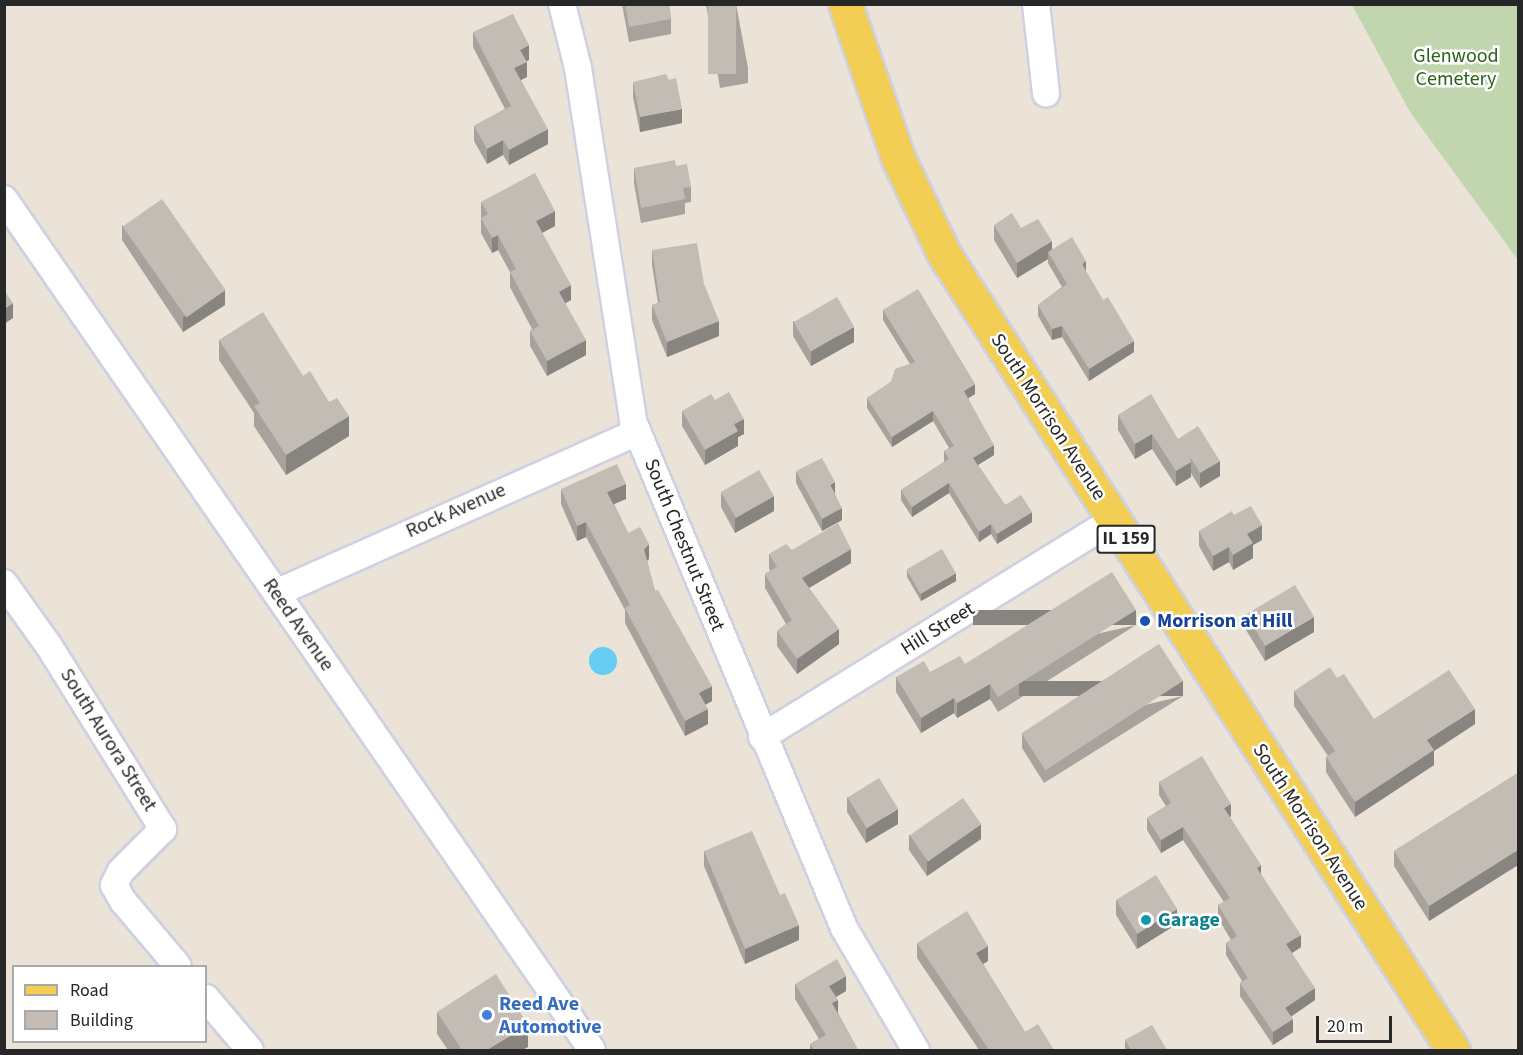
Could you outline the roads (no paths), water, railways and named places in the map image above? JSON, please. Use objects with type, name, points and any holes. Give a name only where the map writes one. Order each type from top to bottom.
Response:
[{"type":"main road","name":"South Morrison Avenue","points":[[844,4],[918,206],[944,254],[1453,1050]]},
{"type":"street","name":"South Chestnut Street","points":[[562,4],[578,68],[638,432],[762,737],[844,928],[916,1050]]},
{"type":"street","points":[[1036,4],[1046,93]]},
{"type":"street","name":"Reed Avenue","points":[[4,199],[592,1050]]},
{"type":"street","name":"Rock Avenue","points":[[276,593],[638,432]]},
{"type":"street","name":"Hill Street","points":[[762,737],[1114,520]]},
{"type":"street","name":"South Aurora Street","points":[[7,591],[163,829],[121,871],[114,885],[123,901],[177,965]]},
{"type":"street","points":[[207,999],[250,1050]]},
{"type":"water","points":[[603,647],[613,651],[617,661],[613,671],[603,675],[593,671],[589,661],[593,651]]},
{"type":"place","name":"Morrison at Hill","points":[[1145,621]]},
{"type":"place","name":"Garage","points":[[1146,920]]},
{"type":"place","name":"Reed Ave Automotive","points":[[487,1015]]},
{"type":"park label","name":"Glenwood Cemetery","points":[[1456,68]]}]
